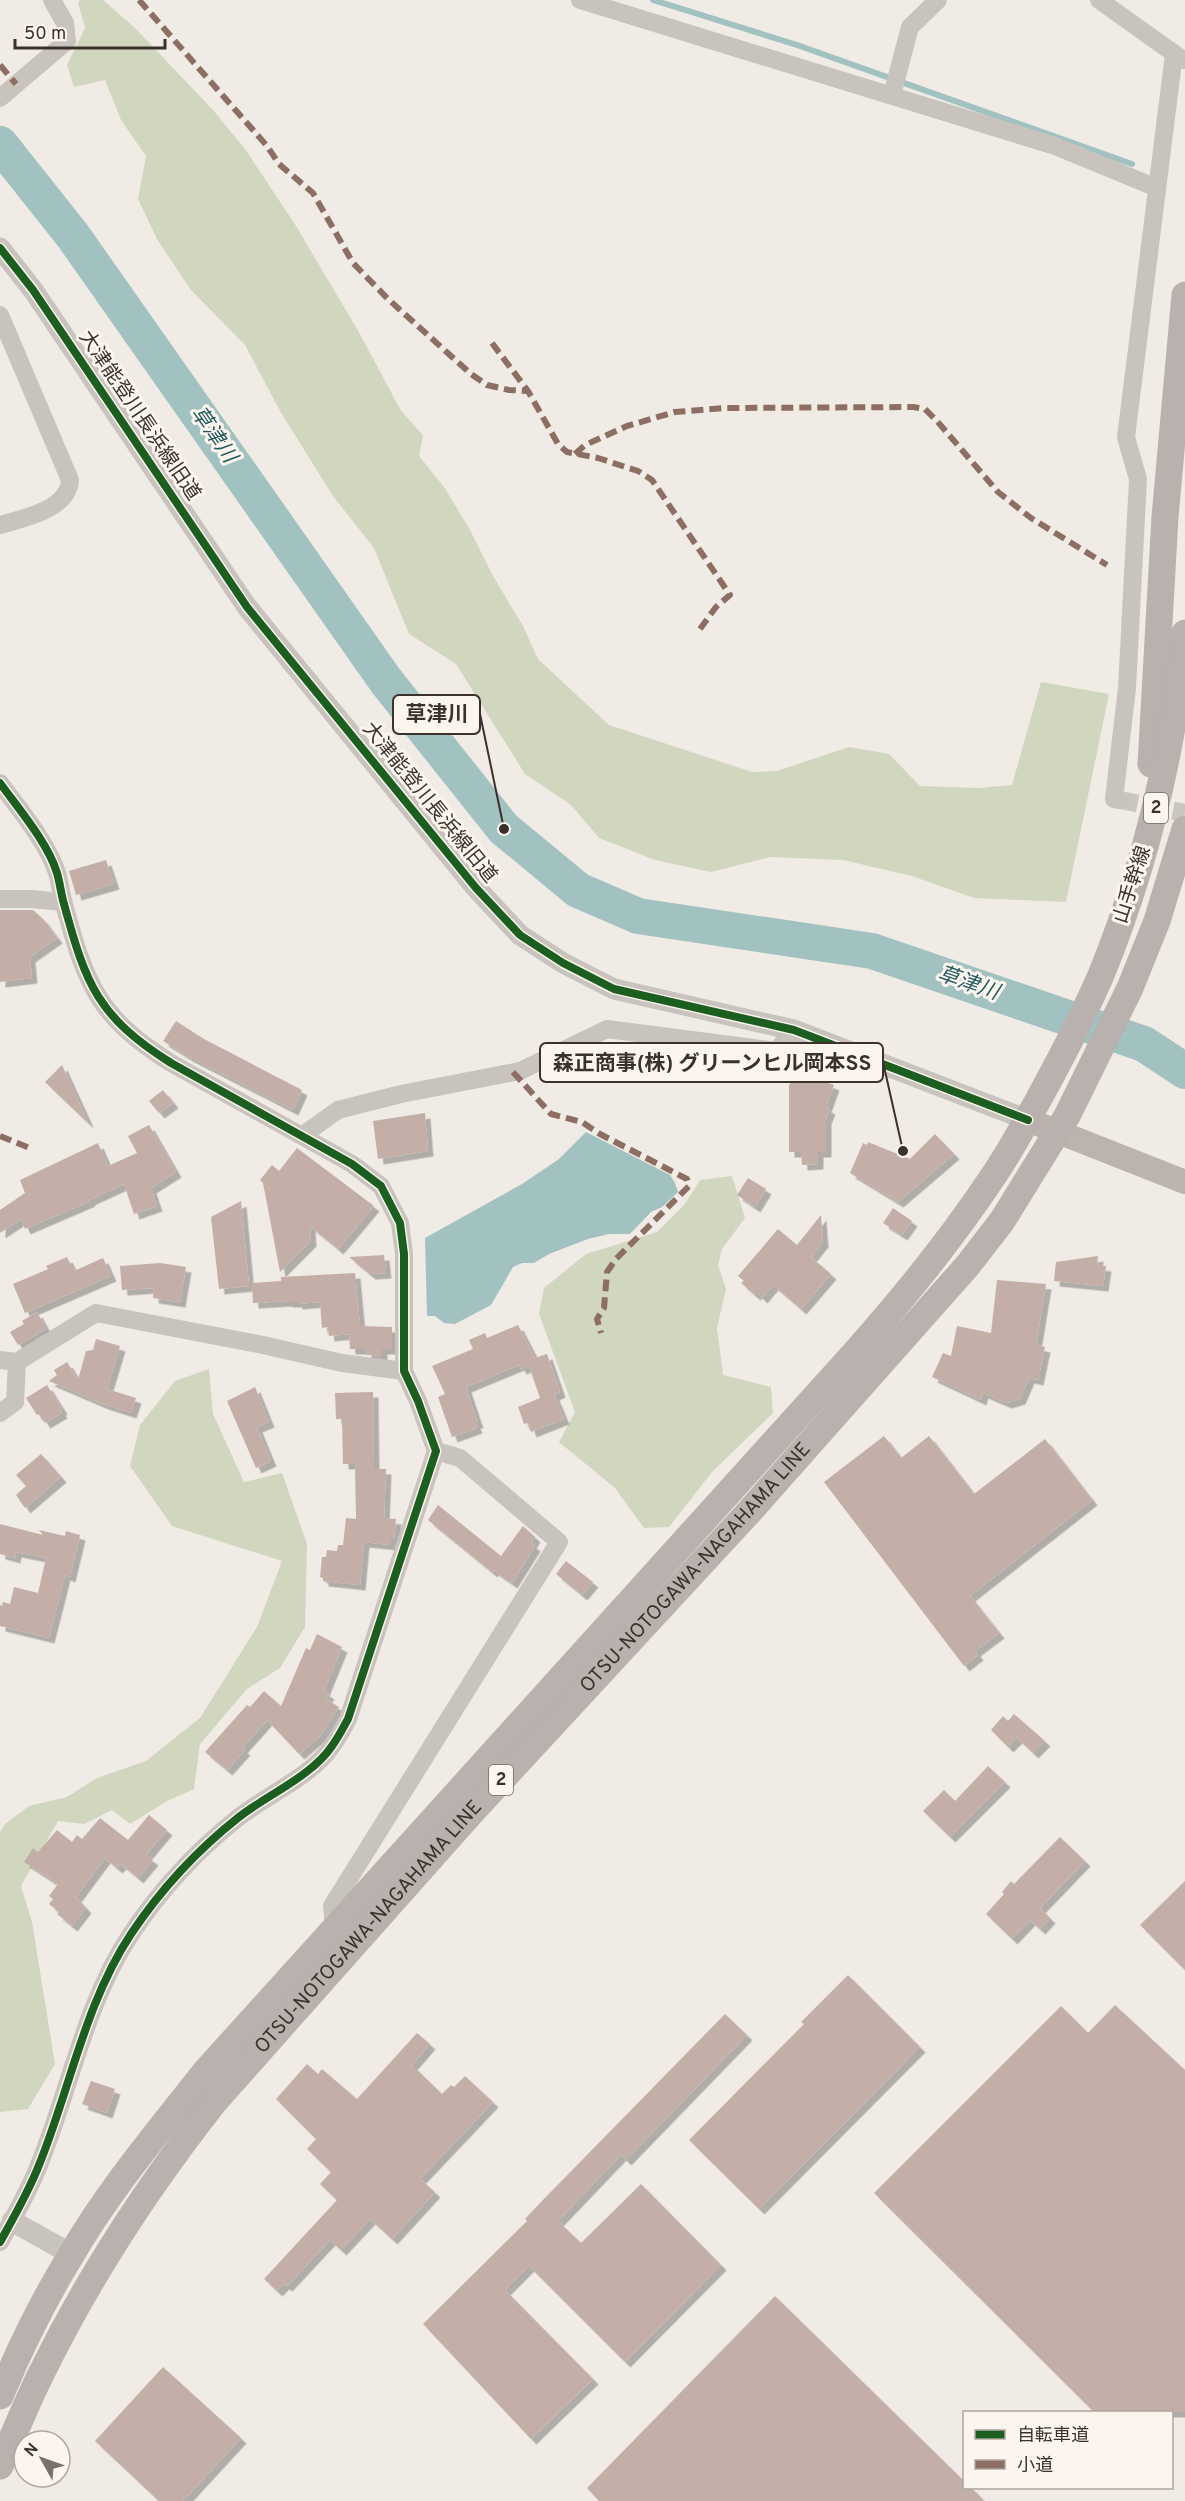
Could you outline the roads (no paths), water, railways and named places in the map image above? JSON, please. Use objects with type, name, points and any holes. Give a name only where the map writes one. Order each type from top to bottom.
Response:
[{"type":"main road","points":[[1146,846],[1165,518],[1185,295]]},
{"type":"main road","name":"山手幹線","points":[[1028,1120],[1055,1071],[1100,976],[1125,912],[1146,846],[1167,762],[1185,633]]},
{"type":"main road","name":"山手幹線","points":[[1057,1133],[1130,988],[1157,921],[1185,829]]},
{"type":"main road","points":[[1028,1120],[1185,1182]]},
{"type":"main road","name":"OTSU-NOTOGAWA-NAGAHAMA LINE","points":[[0,2396],[13,2365],[71,2254],[138,2158],[205,2072],[893,1310],[970,1210],[1028,1120]]},
{"type":"main road","name":"OTSU-NOTOGAWA-NAGAHAMA LINE","points":[[0,2466],[42,2373],[98,2271],[176,2150],[215,2101],[469,1815],[749,1512],[926,1315],[1002,1221],[1057,1133]]},
{"type":"street","points":[[0,98],[67,40],[65,22],[51,0]]},
{"type":"street","points":[[580,0],[1055,146],[1157,189]]},
{"type":"street","points":[[892,95],[910,27],[938,0]]},
{"type":"street","points":[[1099,0],[1180,57],[1157,189],[1126,437],[1138,479],[1127,688],[1114,799],[1120,801]]},
{"type":"street","name":"大津能登川長浜線旧道","points":[[0,248],[33,290],[247,607],[476,888],[520,935],[563,963],[614,989],[794,1030],[1028,1120]]},
{"type":"street","points":[[0,315],[70,480],[70,488],[52,507],[0,525]]},
{"type":"street","points":[[0,783],[33,828],[57,871],[63,902],[89,984],[116,1023],[150,1050],[176,1066],[303,1135],[352,1164],[381,1186],[400,1223],[404,1254],[404,1371],[418,1401],[436,1451],[348,1719],[318,1762],[238,1817],[189,1860],[168,1883],[131,1934],[113,1965],[75,2061],[39,2166],[0,2242]]},
{"type":"street","points":[[0,899],[63,902]]},
{"type":"street","points":[[303,1135],[338,1110],[401,1094],[520,1071],[607,1029],[776,1051],[794,1030]]},
{"type":"street","points":[[0,1413],[15,1402],[9,1361],[96,1312],[342,1363],[404,1371]]},
{"type":"street","points":[[334,1929],[332,1906],[559,1542],[460,1458],[436,1451]]},
{"type":"street","points":[[12,2221],[71,2254]]},
{"type":"water","points":[[586,1132],[670,1175],[678,1192],[662,1207],[651,1212],[630,1234],[609,1234],[588,1239],[549,1254],[534,1263],[522,1263],[513,1267],[491,1305],[455,1324],[444,1323],[435,1316],[427,1316],[425,1238],[522,1184],[559,1159]]},
{"type":"waterway","points":[[653,0],[797,45],[1132,164]]},
{"type":"waterway","name":"草津川","points":[[0,144],[73,236],[386,681],[504,829],[578,890],[638,916],[872,951],[1144,1044],[1185,1071]]},
{"type":"tunnel","points":[[1120,800],[1185,813]]},
{"type":"place","name":"草津川","points":[[504,829]]},
{"type":"place","name":"森正商事(株) グリーンヒル岡本SS","points":[[903,1151]]}]
